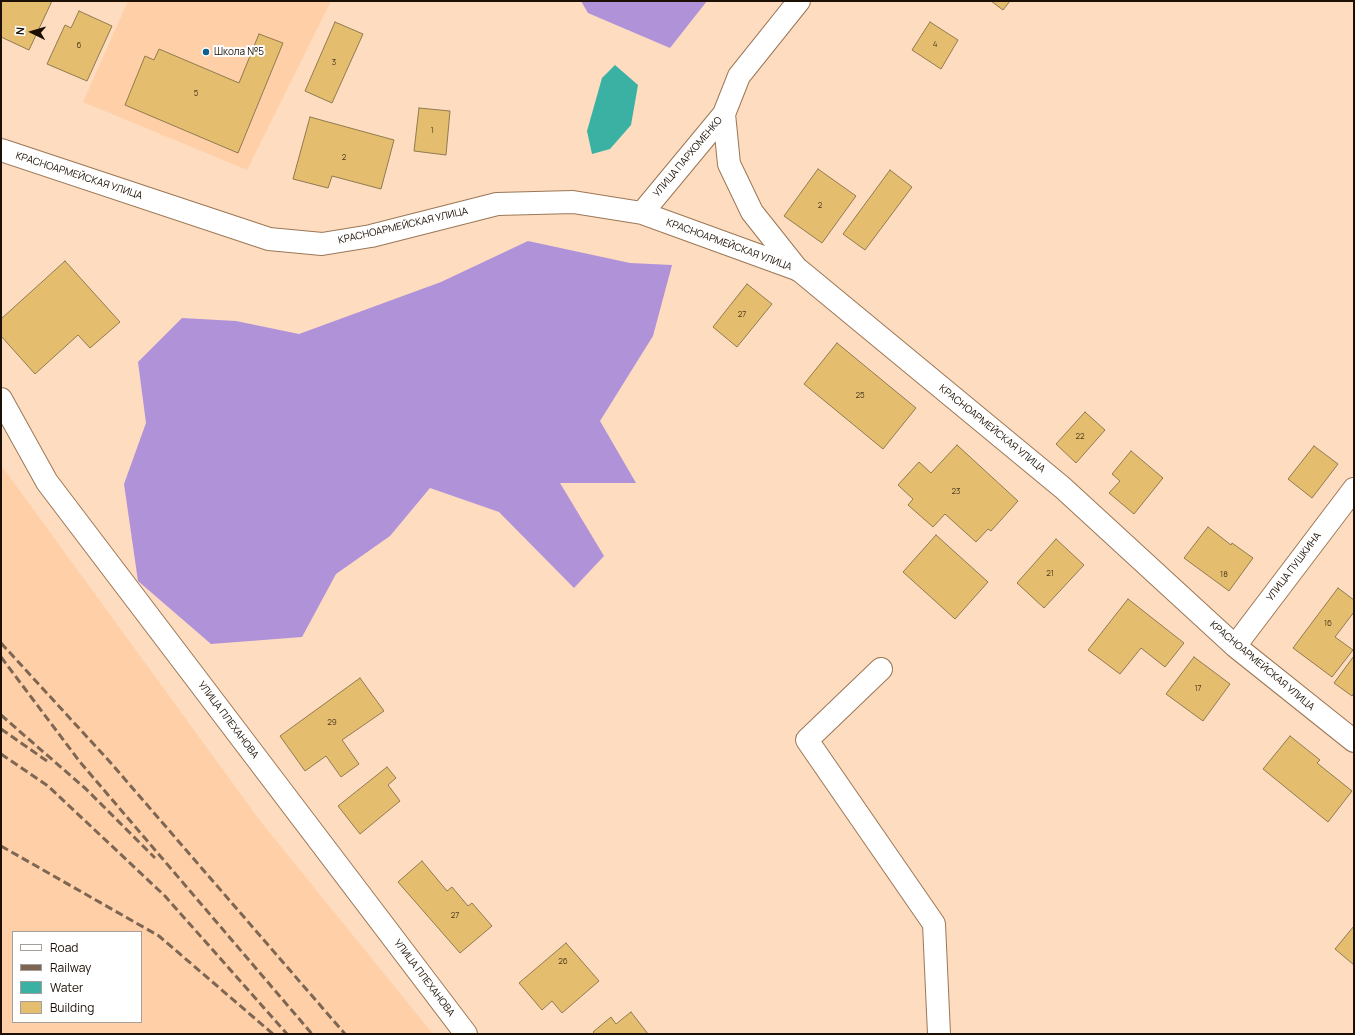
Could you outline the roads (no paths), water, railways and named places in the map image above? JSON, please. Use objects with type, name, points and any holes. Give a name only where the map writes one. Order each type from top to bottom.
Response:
[{"type":"street","name":"УЛИЦА ПАРХОМЕНКО","points":[[642,213],[724,114],[739,76],[799,1]]},
{"type":"street","points":[[724,114],[729,164],[752,212],[799,270]]},
{"type":"street","name":"КРАСНОАРМЕЙСКАЯ УЛИЦА","points":[[1,150],[269,239],[322,244],[371,236],[497,204],[574,202],[642,213],[799,270],[1063,488],[1235,646],[1354,741]]},
{"type":"street","name":"УЛИЦА ПЛЕХАНОВА","points":[[1,399],[47,482],[466,1034]]},
{"type":"street","name":"УЛИЦА ПУШКИНА","points":[[1235,646],[1354,489]]},
{"type":"street","points":[[881,669],[807,740],[934,924],[939,1034]]},
{"type":"water","points":[[615,65],[638,85],[631,125],[610,149],[592,154],[587,131],[602,78]]},
{"type":"railway","points":[[1,643],[110,762],[345,1034]]},
{"type":"railway","points":[[1,657],[80,762],[312,1034]]},
{"type":"railway","points":[[1,715],[86,789],[155,858]]},
{"type":"railway","points":[[1,729],[47,761]]},
{"type":"railway","points":[[1,754],[48,786],[165,896],[287,1034]]},
{"type":"railway","points":[[1,846],[159,936],[273,1034]]},
{"type":"place","name":"Школа №5","points":[[206,52]]}]
